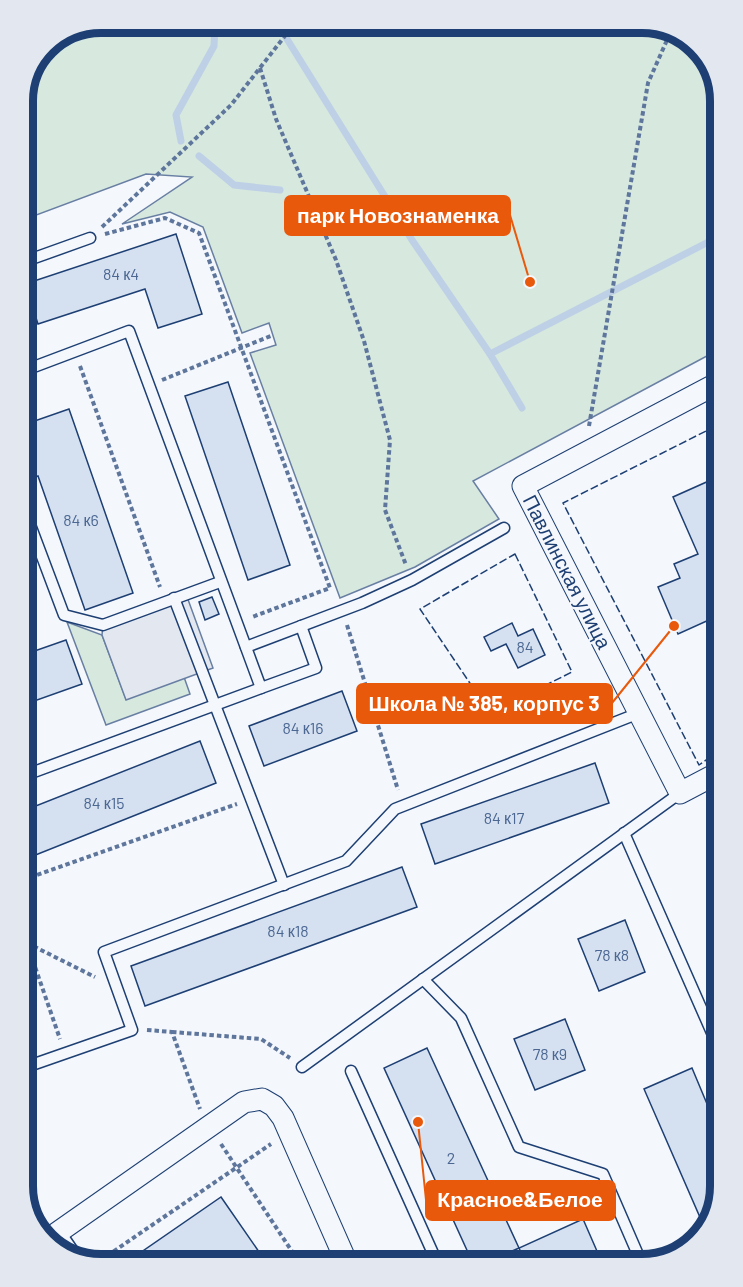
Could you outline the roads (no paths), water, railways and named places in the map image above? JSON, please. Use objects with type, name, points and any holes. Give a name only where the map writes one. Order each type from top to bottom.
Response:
[{"type":"street","name":"Павлинская улица","points":[[680,793],[523,486],[710,387]]},
{"type":"street","points":[[680,793],[710,777]]},
{"type":"street","points":[[54,1235],[244,1102],[262,1099],[274,1106],[283,1118],[343,1254]]},
{"type":"lane","points":[[33,258],[90,238]]},
{"type":"lane","points":[[33,367],[129,331],[261,688]]},
{"type":"lane","points":[[246,647],[343,610],[412,580],[504,528]]},
{"type":"lane","points":[[33,533],[64,615],[103,625],[220,582]]},
{"type":"lane","points":[[170,600],[215,705],[284,885]]},
{"type":"lane","points":[[33,772],[316,668],[301,626]]},
{"type":"lane","points":[[33,1064],[132,1029],[104,952],[346,861],[395,809],[639,712]]},
{"type":"lane","points":[[302,1067],[680,793]]},
{"type":"lane","points":[[624,833],[710,1028]]},
{"type":"lane","points":[[423,979],[461,1018],[519,1147],[603,1174],[638,1254]]},
{"type":"lane","points":[[351,1071],[433,1254]]},
{"type":"waterway","points":[[181,141],[176,115],[214,46],[215,33]]},
{"type":"waterway","points":[[283,33],[412,240],[490,354],[522,408]]},
{"type":"waterway","points":[[199,156],[234,185],[280,190]]},
{"type":"waterway","points":[[490,354],[710,241]]},
{"type":"place","name":"парк Новознаменка","points":[[530,282]]},
{"type":"place","name":"Школа № 385, корпус 3","points":[[674,626]]},
{"type":"place","name":"Красное&Белое","points":[[418,1122]]}]
